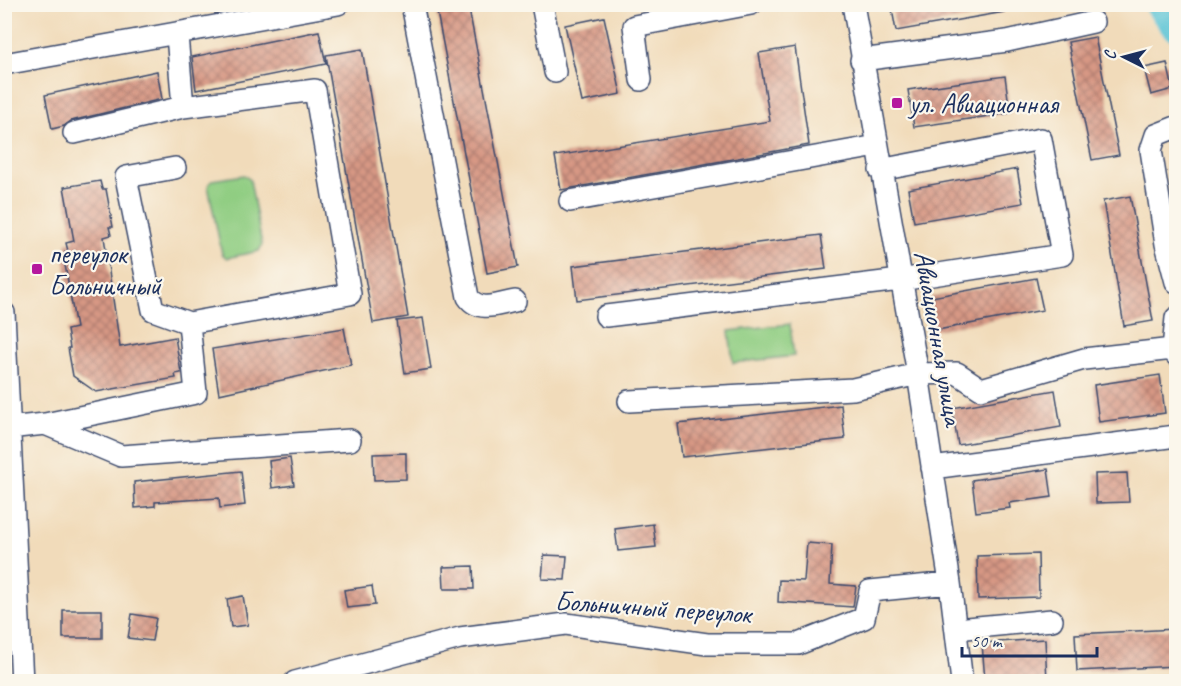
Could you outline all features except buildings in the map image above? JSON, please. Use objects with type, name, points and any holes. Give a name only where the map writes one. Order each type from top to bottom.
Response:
[{"type":"street","points":[[4,64],[177,35],[338,4]]},
{"type":"street","points":[[412,4],[468,297],[475,305],[484,307],[515,301]]},
{"type":"street","points":[[542,4],[555,72]]},
{"type":"street","points":[[641,80],[634,26],[751,4]]},
{"type":"street","name":"Авиационная улица","points":[[853,4],[880,170],[918,374],[950,584],[962,681]]},
{"type":"street","points":[[861,60],[1007,41],[1094,22]]},
{"type":"street","points":[[177,35],[183,107]]},
{"type":"street","points":[[74,133],[183,107],[315,90],[350,294],[189,323],[153,310],[126,177],[175,168]]},
{"type":"street","points":[[1176,127],[1156,135],[1151,150],[1166,244],[1176,282]]},
{"type":"street","points":[[606,316],[900,280],[1062,255],[1056,210],[1041,139],[880,170]]},
{"type":"street","points":[[570,201],[877,146]]},
{"type":"street","points":[[4,313],[22,681]]},
{"type":"street","points":[[629,401],[853,390],[918,374],[957,374],[981,389],[1084,359],[1175,349],[1176,318]]},
{"type":"street","points":[[8,428],[45,424],[196,393],[189,323]]},
{"type":"street","points":[[45,424],[121,456],[350,440]]},
{"type":"street","points":[[932,468],[1176,436]]},
{"type":"street","name":"Больничный переулок","points":[[295,681],[460,638],[566,624],[707,644],[798,645],[864,618],[870,591],[950,584]]},
{"type":"street","points":[[956,629],[1052,620]]},
{"type":"green space","points":[[244,175],[250,180],[262,245],[259,251],[227,258],[222,254],[208,186],[212,180]]},
{"type":"green space","points":[[790,324],[794,356],[733,363],[729,331]]},
{"type":"waterway","points":[[1161,4],[1176,24]]},
{"type":"place","name":"ул. Авиационная","points":[[897,103]]},
{"type":"place","name":"переулок Больничный","points":[[37,269]]}]
